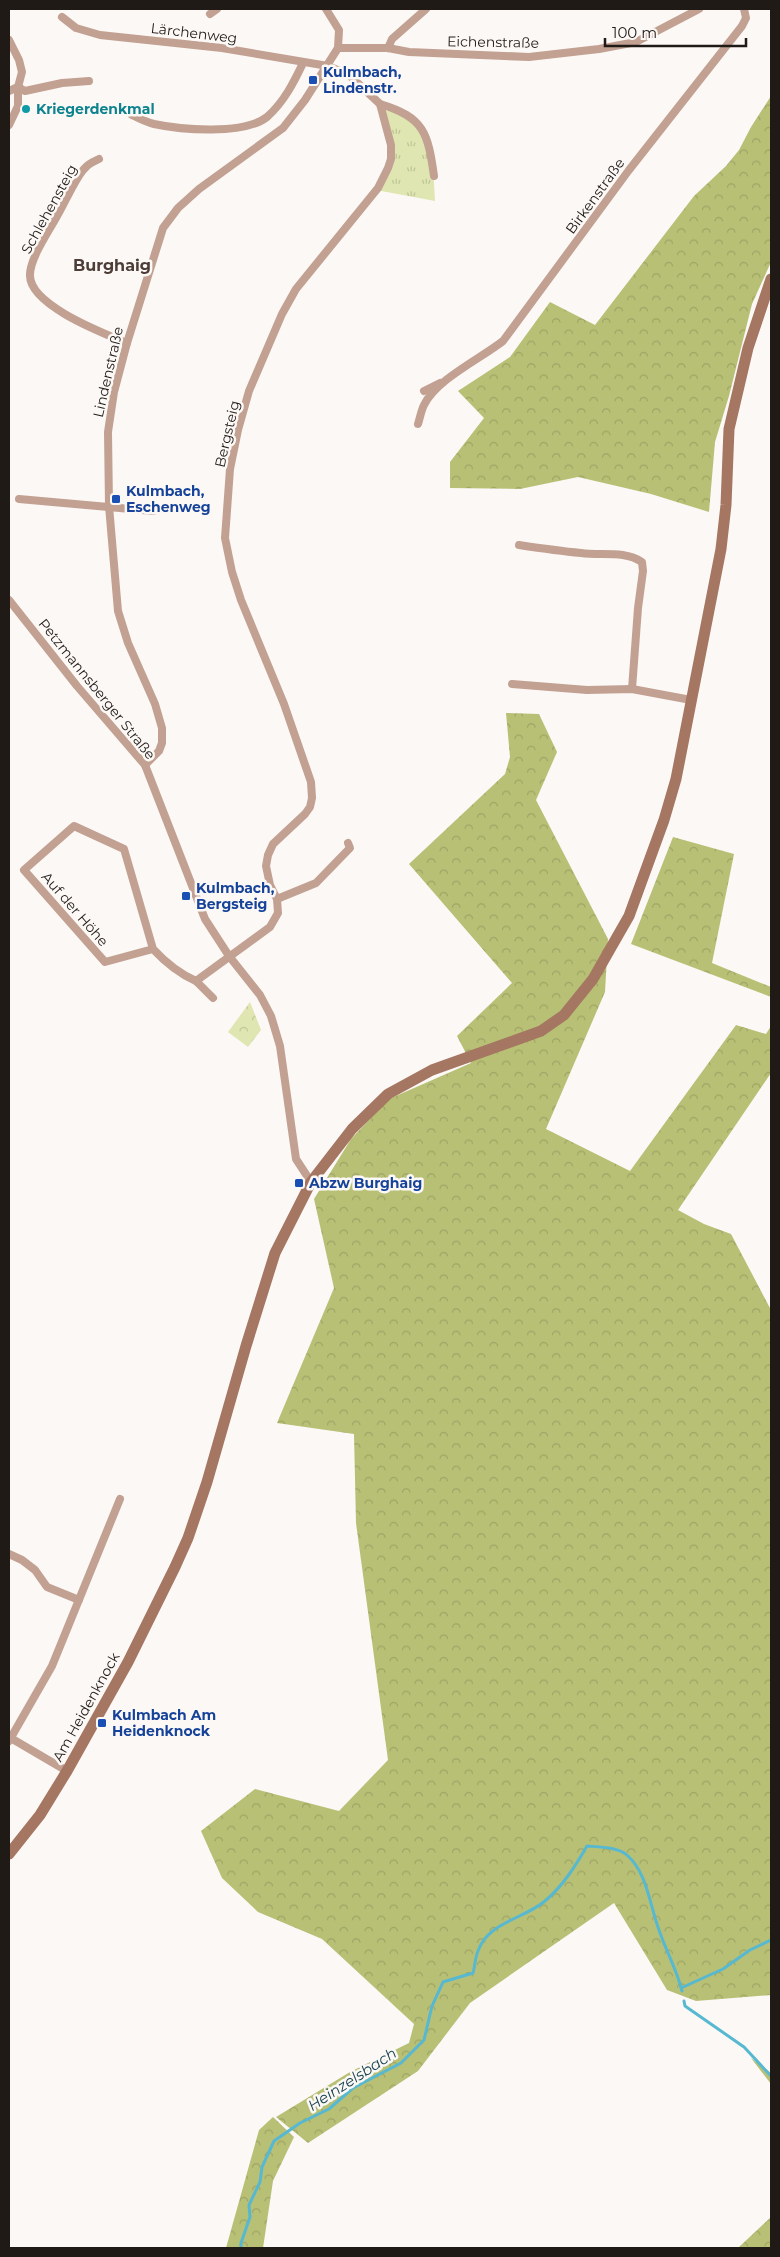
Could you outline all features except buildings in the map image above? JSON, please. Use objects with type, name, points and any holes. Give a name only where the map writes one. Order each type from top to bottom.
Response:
[{"type":"street","points":[[210,14],[217,9]]},
{"type":"street","points":[[326,9],[339,30],[338,48]]},
{"type":"street","points":[[388,48],[392,40],[426,9]]},
{"type":"street","name":"Eichenstraße","points":[[338,48],[388,48],[409,52],[529,57],[599,49],[636,42],[699,9]]},
{"type":"street","name":"Birkenstraße","points":[[424,391],[482,358],[503,341],[629,170],[742,26],[746,18],[744,9]]},
{"type":"street","name":"Lärchenweg","points":[[62,17],[76,28],[100,35],[222,48],[328,66]]},
{"type":"street","points":[[9,40],[21,67],[18,106],[9,125]]},
{"type":"street","name":"Lindenstraße","points":[[145,765],[159,751],[162,743],[162,728],[155,704],[128,643],[118,611],[110,506],[108,432],[114,392],[126,343],[163,228],[178,208],[199,189],[283,128],[305,100],[338,48]]},
{"type":"street","points":[[132,115],[153,124],[205,129],[233,129],[252,126],[276,108],[291,87],[303,63]]},
{"type":"street","points":[[328,66],[349,75],[380,104],[408,114],[420,126],[431,154],[434,176]]},
{"type":"street","points":[[9,90],[18,87],[26,91],[62,83],[89,81]]},
{"type":"street","name":"Bergsteig","points":[[277,899],[270,885],[266,866],[268,855],[274,844],[310,807],[312,798],[311,782],[284,704],[241,600],[232,572],[226,538],[230,469],[249,391],[282,314],[296,289],[378,188],[388,168],[391,159],[391,145],[380,104]]},
{"type":"street","name":"Schlehensteig","points":[[99,159],[86,167],[42,244],[32,266],[30,278],[39,297],[94,330],[126,343]]},
{"type":"street","name":"Am Heidenknock","points":[[9,1854],[40,1815],[67,1771],[128,1662],[175,1567],[188,1538],[207,1482],[246,1346],[276,1253],[311,1182],[352,1130],[388,1094],[432,1070],[541,1032],[564,1015],[593,979],[629,916],[664,820],[676,779],[721,548],[726,505],[729,429],[748,348],[771,278]]},
{"type":"street","name":"Birkenstraße","points":[[418,424],[424,405],[444,381]]},
{"type":"street","points":[[20,499],[152,511]]},
{"type":"street","points":[[519,545],[584,554],[612,554],[635,557],[642,562],[643,571],[638,608],[632,689]]},
{"type":"street","name":"Petzmannsberger Straße","points":[[9,600],[62,668],[145,765],[205,920],[229,956],[260,995],[271,1016],[280,1046],[296,1159],[311,1182]]},
{"type":"street","points":[[512,684],[587,690],[632,689],[691,700]]},
{"type":"street","name":"Auf der Höhe","points":[[74,826],[124,849],[153,949],[105,962],[24,870],[74,826]]},
{"type":"street","points":[[196,981],[270,927],[278,914],[277,899],[316,883],[350,848],[348,843]]},
{"type":"street","points":[[153,949],[187,977],[196,981],[212,998]]},
{"type":"street","points":[[67,1771],[9,1739],[52,1666],[120,1498]]},
{"type":"street","points":[[9,1554],[22,1560],[35,1570],[47,1587],[79,1600]]},
{"type":"green space","points":[[771,96],[771,262],[752,304],[729,396],[715,442],[709,512],[651,494],[578,477],[520,489],[450,488],[450,462],[484,418],[458,391],[510,357],[550,302],[595,325],[694,196],[726,166],[739,150]]},
{"type":"green space","points":[[380,104],[406,112],[417,122],[423,132],[430,154],[435,201],[376,190],[391,159]]},
{"type":"green space","points":[[506,713],[539,714],[557,752],[536,800],[608,939],[605,992],[546,1129],[630,1171],[736,1025],[766,1034],[771,1026],[771,1073],[678,1210],[704,1224],[731,1234],[771,1310],[771,1995],[696,2001],[667,1990],[614,1903],[470,2003],[418,2071],[308,2143],[276,2117],[350,2072],[409,2043],[414,2024],[322,1939],[258,1912],[222,1878],[201,1831],[255,1789],[339,1811],[388,1760],[356,1523],[354,1434],[277,1423],[334,1288],[314,1199],[351,1139],[389,1099],[471,1063],[457,1036],[512,983],[409,864],[505,774],[510,757]]},
{"type":"green space","points":[[673,837],[734,854],[712,963],[771,987],[771,997],[631,944]]},
{"type":"green space","points":[[250,1002],[261,1030],[248,1047],[228,1032]]},
{"type":"green space","points":[[751,2058],[771,2073],[771,2084]]},
{"type":"green space","points":[[273,2117],[294,2137],[273,2181],[263,2248],[226,2248],[259,2130]]},
{"type":"green space","points":[[771,2217],[771,2248],[738,2248]]},
{"type":"waterway","name":"Heinzelsbach","points":[[241,2248],[250,2217],[249,2205],[260,2182],[262,2167],[274,2141],[300,2123],[329,2109],[353,2088],[401,2063],[424,2040],[432,2006],[443,1982],[473,1973],[478,1951],[490,1933],[537,1907],[552,1895],[574,1868],[587,1846],[609,1848],[624,1853],[640,1871],[659,1930],[682,1991]]},
{"type":"waterway","points":[[681,1988],[723,1969],[750,1950],[771,1940]]},
{"type":"waterway","name":"Heinzelsbach","points":[[684,2001],[685,2006],[744,2047],[771,2076]]},
{"type":"place","name":"Kulmbach, Lindenstr.","points":[[313,80]]},
{"type":"place","name":"Kriegerdenkmal","points":[[26,109]]},
{"type":"place","name":"Kulmbach, Eschenweg","points":[[116,499]]},
{"type":"place","name":"Kulmbach, Bergsteig","points":[[186,896]]},
{"type":"place","name":"Abzw Burghaig","points":[[299,1183]]},
{"type":"place","name":"Kulmbach Am Heidenknock","points":[[102,1723]]},
{"type":"district","name":"Burghaig","points":[[112,265]]}]
